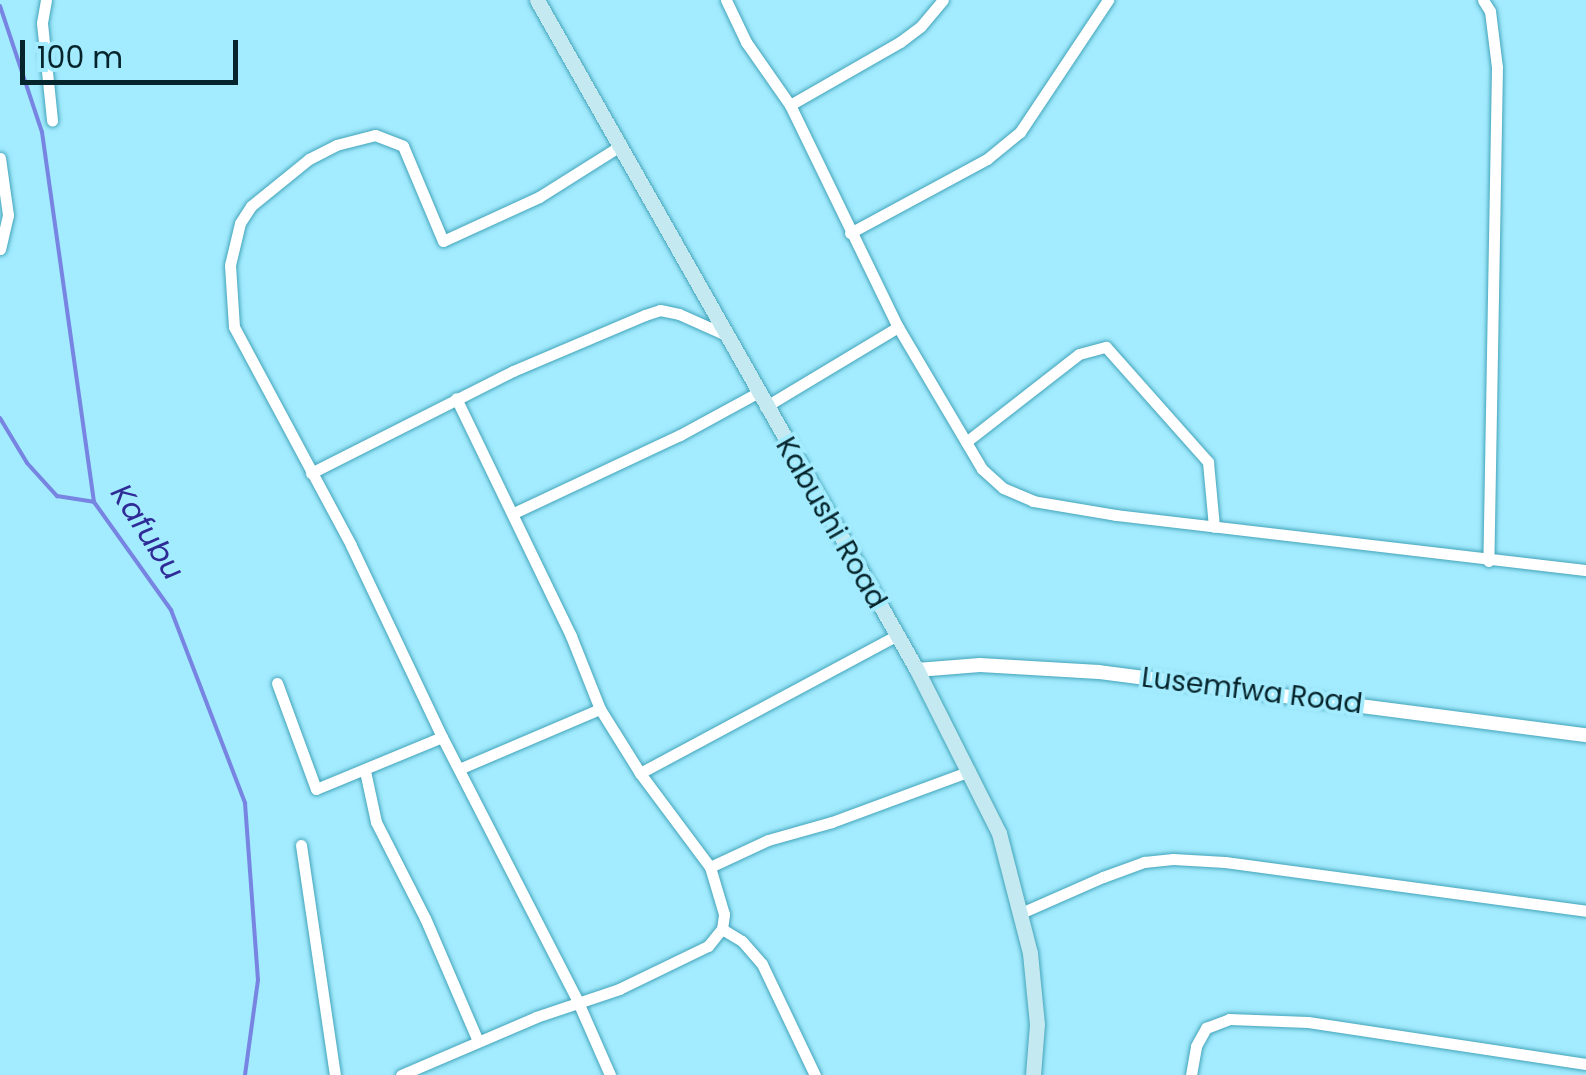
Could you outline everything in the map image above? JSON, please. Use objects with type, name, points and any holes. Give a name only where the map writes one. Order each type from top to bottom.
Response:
[{"type":"main road","name":"Kabushi Road","points":[[536,0],[917,670],[970,771],[998,833],[1030,953],[1037,1024],[1034,1075]]},
{"type":"street","points":[[46,0],[45,78],[52,120]]},
{"type":"street","points":[[726,0],[746,42],[790,105],[898,328],[982,469],[1003,488],[1032,501],[1214,527],[1586,570]]},
{"type":"street","points":[[790,105],[900,42],[922,26],[943,0]]},
{"type":"street","points":[[850,233],[987,159],[1020,132],[1108,0]]},
{"type":"street","points":[[1483,0],[1490,11],[1497,67],[1488,561]]},
{"type":"street","points":[[610,1075],[578,1002],[234,326],[230,265],[240,224],[250,206],[309,159],[336,145],[376,135],[403,146],[443,241],[539,196],[620,146]]},
{"type":"street","points":[[0,158],[8,215],[0,249]]},
{"type":"street","points":[[311,473],[456,398],[660,310],[724,334]]},
{"type":"street","points":[[514,513],[761,400],[898,328]]},
{"type":"street","points":[[966,442],[1079,354],[1106,347],[1208,462],[1214,527]]},
{"type":"street","points":[[401,1075],[478,1041],[618,989],[708,946],[722,929],[720,896],[710,866],[640,773],[600,708],[514,513],[456,398]]},
{"type":"street","points":[[640,773],[895,636]]},
{"type":"street","name":"Lusemfwa Road","points":[[917,670],[980,665],[1099,672],[1586,735]]},
{"type":"street","points":[[277,683],[316,788],[442,737]]},
{"type":"street","points":[[459,770],[600,708]]},
{"type":"street","points":[[364,771],[376,822],[425,918],[478,1041]]},
{"type":"street","points":[[710,866],[768,840],[832,822],[970,771]]},
{"type":"street","points":[[301,845],[335,1075]]},
{"type":"street","points":[[1021,914],[1103,876],[1144,862],[1172,859],[1225,862],[1586,911]]},
{"type":"street","points":[[722,929],[742,941],[762,964],[816,1075]]},
{"type":"street","points":[[1192,1075],[1196,1046],[1206,1028],[1229,1019],[1308,1022],[1586,1064]]},
{"type":"waterway","name":"Kafubu","points":[[0,6],[42,132],[94,502],[171,610],[245,803],[258,980],[245,1075]]},
{"type":"waterway","points":[[0,418],[27,463],[57,496],[94,502]]}]
